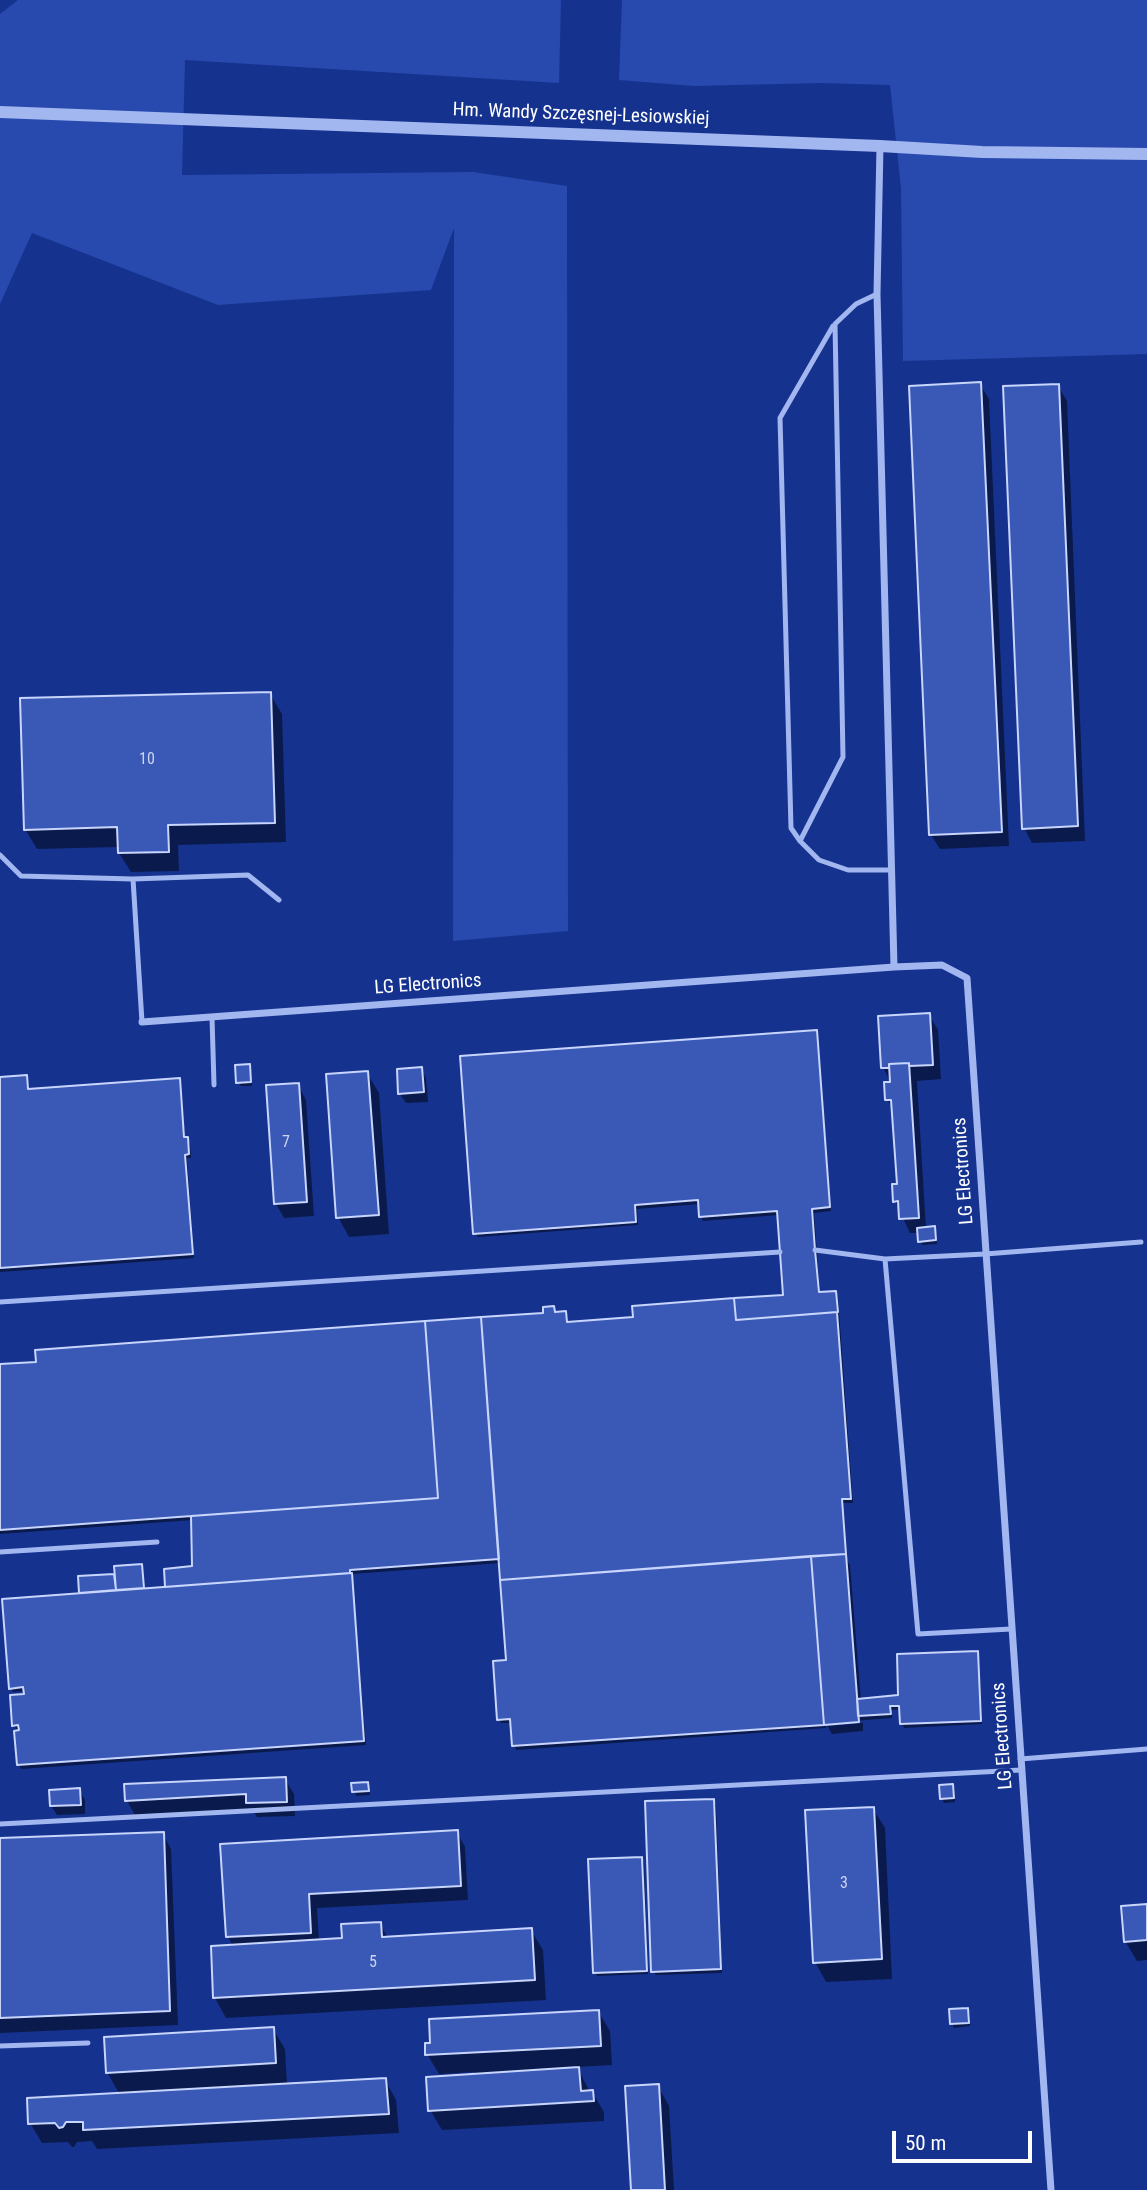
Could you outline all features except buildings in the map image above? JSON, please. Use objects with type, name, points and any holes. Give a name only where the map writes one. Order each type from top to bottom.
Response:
[{"type":"street","name":"Hm. Wandy Szczęsnej-Lesiowskiej","points":[[6,112],[982,152],[1147,154]]},
{"type":"street","points":[[880,146],[877,295],[894,967]]},
{"type":"street","name":"LG Electronics","points":[[142,1022],[894,967],[943,965],[967,978],[1051,2190]]},
{"type":"lane","points":[[877,295],[856,304],[835,324],[779,418],[791,828],[819,860],[848,870],[892,870]]},
{"type":"lane","points":[[800,841],[843,757],[835,324]]},
{"type":"lane","points":[[0,855],[21,876],[133,879],[248,874],[279,900]]},
{"type":"lane","points":[[133,879],[142,1022]]},
{"type":"lane","points":[[212,1017],[214,1085]]},
{"type":"lane","points":[[815,1250],[885,1259],[1141,1242]]},
{"type":"lane","points":[[0,1302],[780,1252]]},
{"type":"lane","points":[[885,1259],[918,1634],[1011,1629]]},
{"type":"lane","points":[[0,1552],[157,1542]]},
{"type":"lane","points":[[1020,1759],[1147,1749]]},
{"type":"lane","points":[[0,1824],[1021,1770]]},
{"type":"lane","points":[[0,2046],[88,2043]]},
{"type":"shaded area","points":[[18,0],[561,0],[559,83],[185,60],[182,175],[473,172],[567,186],[568,931],[453,941],[454,228],[431,290],[218,305],[32,233],[0,304],[0,14]]},
{"type":"shaded area","points":[[622,0],[1147,0],[1147,354],[903,361],[901,188],[890,85],[821,83],[694,86],[619,80]]}]
